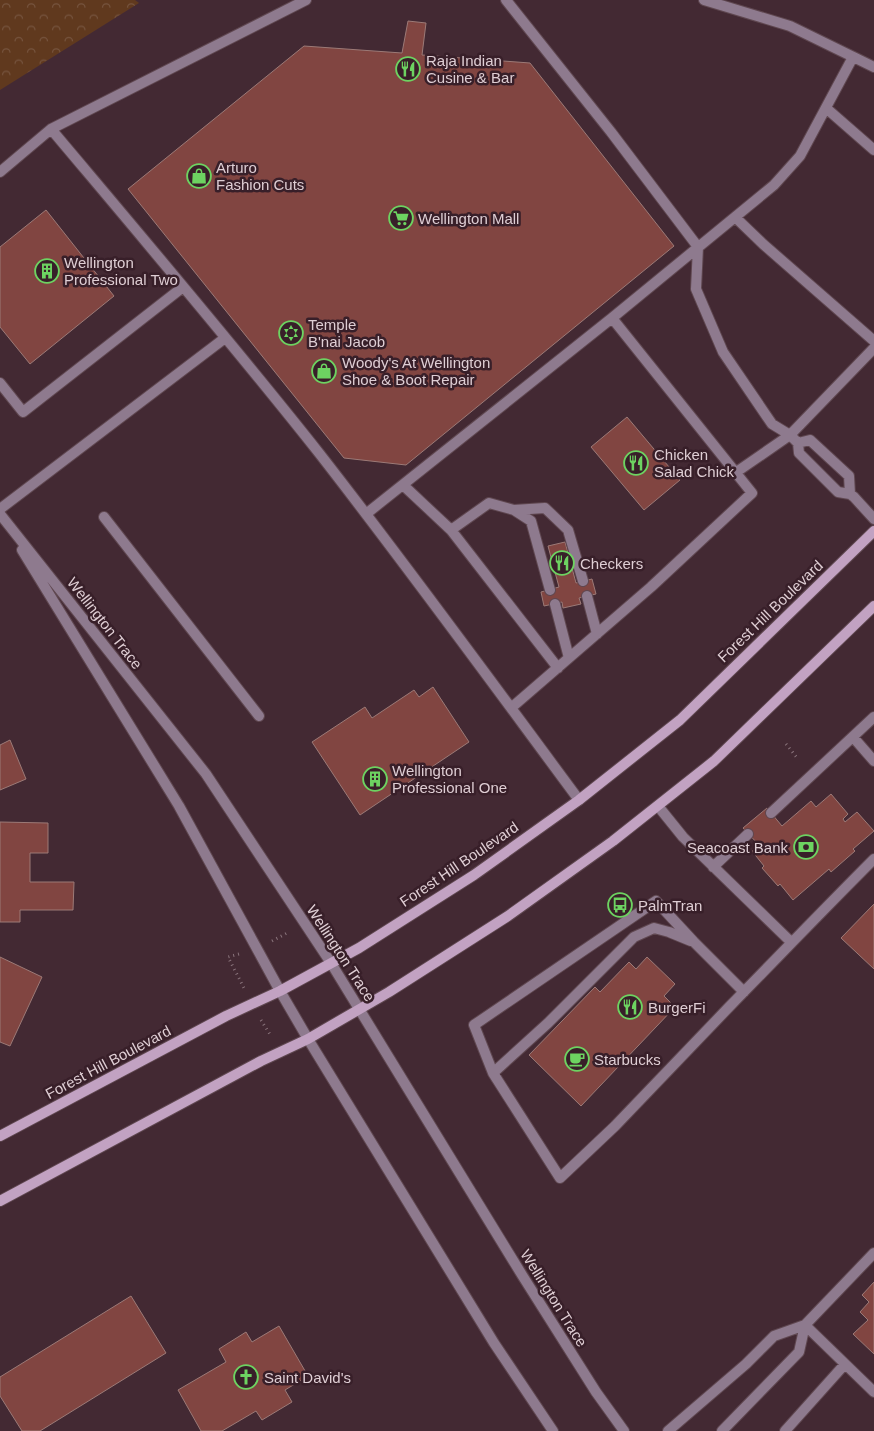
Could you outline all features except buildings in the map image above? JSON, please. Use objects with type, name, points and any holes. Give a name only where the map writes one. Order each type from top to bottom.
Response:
[{"type":"main road","name":"Forest Hill Boulevard","points":[[0,1136],[226,1016],[280,991],[365,945],[474,875],[579,800],[680,720],[874,531]]},
{"type":"main road","points":[[0,1201],[360,1010],[508,916],[613,841],[714,761],[874,606]]},
{"type":"street","points":[[0,172],[51,129],[306,0]]},
{"type":"street","points":[[506,0],[612,132],[698,247],[696,289],[723,352],[772,424],[794,439],[810,440],[848,476],[850,494]]},
{"type":"street","points":[[704,0],[790,26],[874,67]]},
{"type":"street","points":[[366,514],[612,318],[774,185],[800,156],[853,57]]},
{"type":"street","points":[[826,108],[874,150]]},
{"type":"street","points":[[51,129],[320,455],[579,800]]},
{"type":"street","points":[[735,217],[763,244],[874,341]]},
{"type":"street","points":[[0,383],[22,412],[183,287]]},
{"type":"street","points":[[511,708],[650,587],[752,493],[612,318]]},
{"type":"street","points":[[0,509],[225,338]]},
{"type":"street","points":[[735,473],[794,439],[874,348]]},
{"type":"street","points":[[794,439],[799,453],[838,492],[850,494],[874,518]]},
{"type":"street","points":[[402,485],[451,530],[558,668]]},
{"type":"street","points":[[451,530],[488,503],[514,510],[544,508],[568,530],[583,581]]},
{"type":"street","points":[[514,510],[530,521],[550,590]]},
{"type":"street","name":"Wellington Trace","points":[[0,515],[206,774],[331,963],[522,1275],[596,1392],[624,1431]]},
{"type":"street","name":"Wellington Trace","points":[[0,515],[179,806],[308,1039],[494,1343],[554,1431]]},
{"type":"street","points":[[104,517],[259,716]]},
{"type":"street","points":[[587,596],[597,634]]},
{"type":"street","points":[[555,604],[570,658]]},
{"type":"street","points":[[771,813],[874,718]]},
{"type":"street","points":[[853,737],[874,761]]},
{"type":"street","points":[[658,806],[683,837],[791,942]]},
{"type":"street","points":[[713,867],[748,834]]},
{"type":"street","points":[[744,992],[656,901],[474,1025],[493,1073],[560,1178],[615,1126],[744,992],[791,942],[874,859]]},
{"type":"street","points":[[493,1073],[548,1023],[634,936],[654,928],[694,942]]},
{"type":"street","points":[[668,1431],[746,1364],[774,1336],[805,1325],[874,1253]]},
{"type":"street","points":[[805,1325],[874,1392]]},
{"type":"street","points":[[722,1431],[799,1352],[805,1325]]},
{"type":"street","points":[[784,1431],[845,1364]]},
{"type":"path","points":[[786,744],[798,759]]},
{"type":"green space","points":[[0,0],[135,0],[139,3],[0,90]]},
{"type":"place","name":"Raja Indian Cusine & Bar","points":[[408,69]]},
{"type":"place","name":"Arturo Fashion Cuts","points":[[199,176]]},
{"type":"place","name":"Wellington Mall","points":[[401,218]]},
{"type":"place","name":"Wellington Professional Two","points":[[47,271]]},
{"type":"place","name":"Temple B'nai Jacob","points":[[291,333]]},
{"type":"place","name":"Woody's At Wellington Shoe & Boot Repair","points":[[324,371]]},
{"type":"place","name":"Chicken Salad Chick","points":[[636,463]]},
{"type":"place","name":"Checkers","points":[[562,563]]},
{"type":"place","name":"Wellington Professional One","points":[[375,779]]},
{"type":"place","name":"Seacoast Bank","points":[[806,847]]},
{"type":"place","name":"PalmTran","points":[[620,905]]},
{"type":"place","name":"BurgerFi","points":[[630,1007]]},
{"type":"place","name":"Starbucks","points":[[577,1059]]},
{"type":"place","name":"Saint David's","points":[[246,1377]]}]
